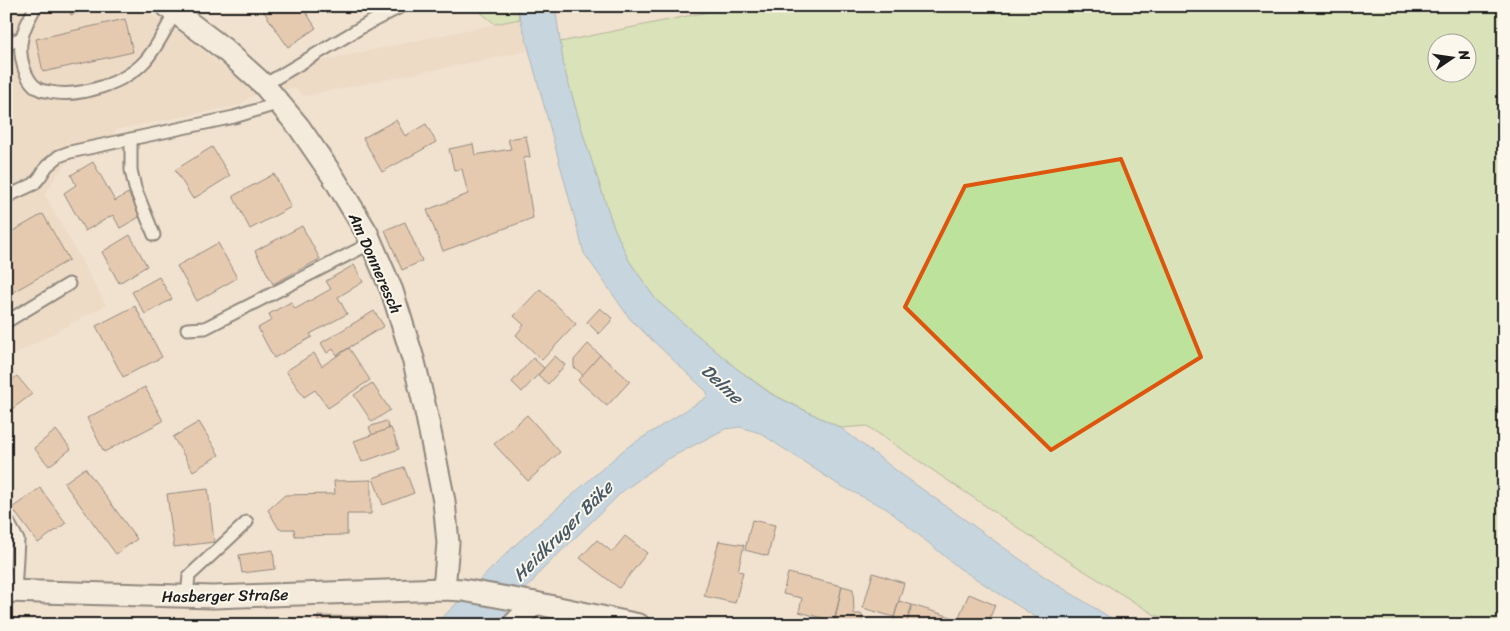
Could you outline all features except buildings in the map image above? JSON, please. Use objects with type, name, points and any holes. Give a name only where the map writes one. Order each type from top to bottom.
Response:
[{"type":"street","name":"Am Donneresch","points":[[171,9],[224,49],[264,85],[280,103],[334,178],[371,243],[392,291],[414,362],[426,412],[444,501],[453,589]]},
{"type":"street","name":"Hasberger Straße","points":[[11,591],[213,598],[453,589],[535,603],[639,625]]},
{"type":"street","points":[[513,625],[535,603]]},
{"type":"lane","points":[[36,6],[22,38],[22,61],[25,74],[39,89],[58,93],[76,93],[99,88],[122,79],[145,62],[161,39],[171,9]]},
{"type":"lane","points":[[264,85],[402,6]]},
{"type":"lane","points":[[6,45],[22,38]]},
{"type":"lane","points":[[6,197],[34,184],[47,166],[59,156],[70,152],[234,117],[280,103]]},
{"type":"lane","points":[[130,139],[131,170],[135,188],[154,235]]},
{"type":"lane","points":[[187,328],[205,328],[371,243]]},
{"type":"lane","points":[[6,322],[69,284]]},
{"type":"lane","points":[[6,518],[18,540],[11,591]]},
{"type":"lane","points":[[187,596],[188,576],[247,522]]},
{"type":"highlighted area","points":[[1121,159],[1201,357],[1051,450],[905,307],[965,186]]},
{"type":"shaded area","points":[[6,6],[136,6],[178,31],[238,78],[520,19],[528,51],[304,96],[293,88],[249,97],[241,105],[115,130],[118,146],[72,156],[54,179],[45,195],[106,305],[6,359]]},
{"type":"green space","points":[[473,6],[516,6],[520,19],[495,24]]},
{"type":"green space","points":[[737,6],[1504,6],[1504,625],[1187,625],[1155,615],[1054,552],[867,426],[841,428],[772,394],[736,368],[656,300],[628,259],[613,225],[586,144],[564,68],[560,42]]},
{"type":"water","points":[[517,6],[555,6],[564,68],[586,144],[613,225],[628,259],[656,300],[736,368],[771,394],[841,428],[901,474],[1045,577],[1122,625],[1048,625],[959,568],[887,509],[839,485],[760,433],[740,427],[725,429],[666,460],[623,491],[541,571],[497,625],[435,625],[516,544],[626,448],[707,397],[707,392],[630,319],[584,253]]},
{"type":"water label","name":"Delme","points":[[722,384]]},
{"type":"water label","name":"Heidkruger Bäke","points":[[563,531]]}]
